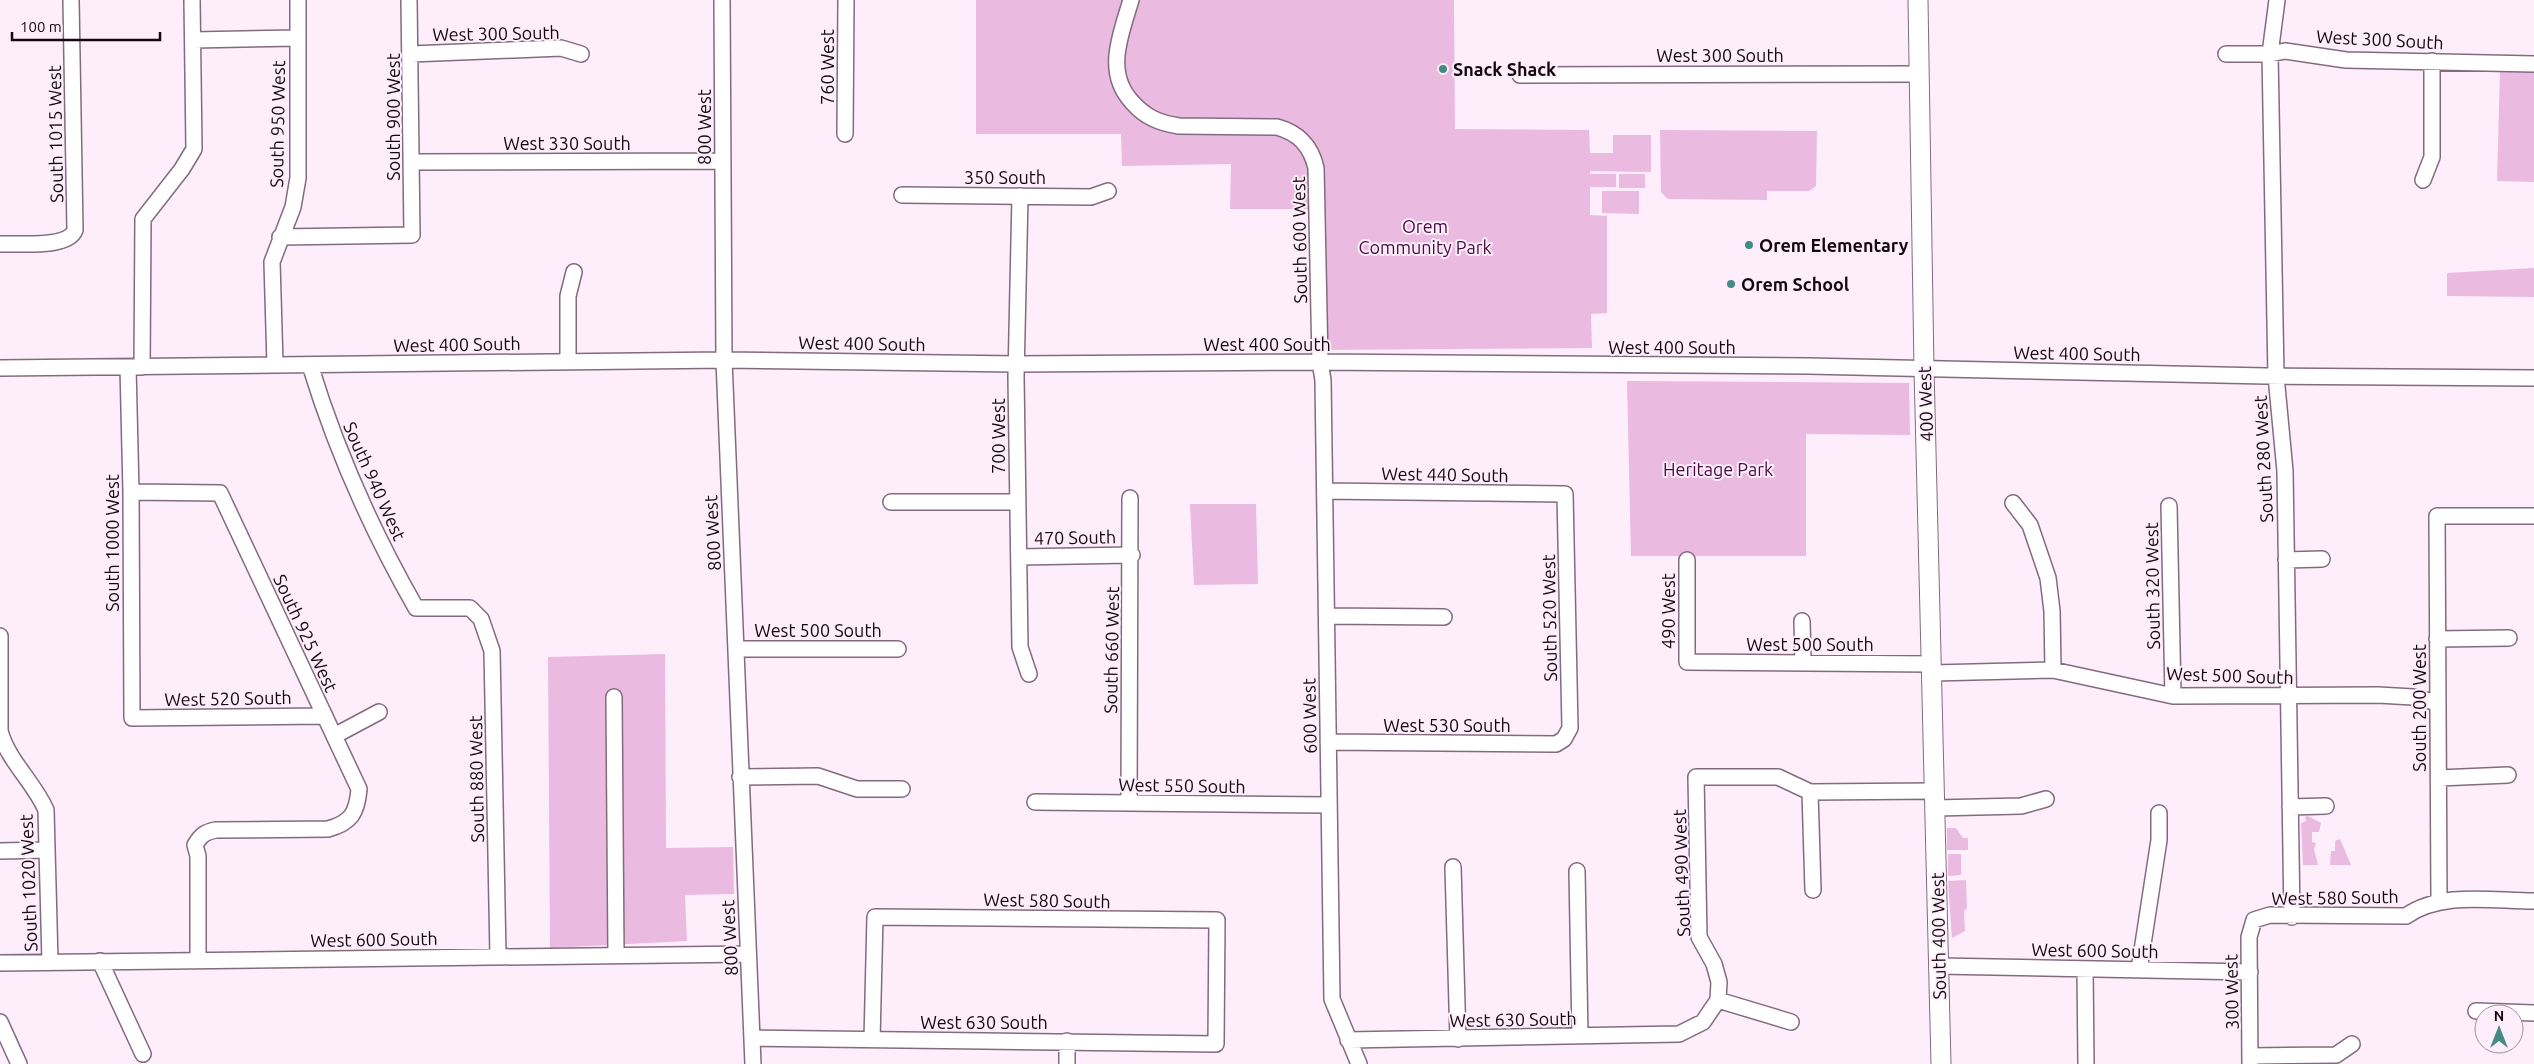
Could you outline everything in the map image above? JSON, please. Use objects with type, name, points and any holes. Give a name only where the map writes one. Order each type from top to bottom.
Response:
[{"type":"main road","name":"400 West","points":[[1918,0],[1934,799]]},
{"type":"main road","name":"South 400 West","points":[[1934,799],[1941,1064]]},
{"type":"street","name":"South 1015 West","points":[[0,244],[62,242],[72,237],[75,226],[71,0]]},
{"type":"street","name":"South 1000 West","points":[[132,718],[131,492],[143,219],[182,169],[194,150],[192,0]]},
{"type":"street","name":"South 950 West","points":[[275,364],[272,262],[293,208],[298,178],[298,0]]},
{"type":"street","name":"South 900 West","points":[[280,238],[412,234],[409,0]]},
{"type":"street","name":"800 West","points":[[722,0],[724,360],[753,1064]]},
{"type":"street","name":"760 West","points":[[846,0],[846,134]]},
{"type":"street","name":"South 600 West","points":[[1131,0],[1116,55],[1117,74],[1124,91],[1144,114],[1165,124],[1178,126],[1277,127],[1298,135],[1309,147],[1316,168],[1320,362]]},
{"type":"street","name":"South 280 West","points":[[2278,0],[2270,54],[2276,376],[2285,471],[2292,917]]},
{"type":"street","points":[[193,40],[298,38]]},
{"type":"street","name":"West 300 South","points":[[411,54],[561,48],[581,54]]},
{"type":"street","name":"West 300 South","points":[[2226,54],[2270,54],[2285,51],[2346,60],[2534,64]]},
{"type":"street","points":[[2423,180],[2432,157],[2432,61]]},
{"type":"street","name":"West 300 South","points":[[1520,75],[1920,74]]},
{"type":"street","name":"West 330 South","points":[[412,162],[723,161]]},
{"type":"street","name":"350 South","points":[[902,195],[1091,197],[1108,191]]},
{"type":"street","name":"700 West","points":[[1020,196],[1016,364],[1017,502],[1020,647],[1029,674]]},
{"type":"street","points":[[568,360],[568,296],[574,272]]},
{"type":"street","name":"West 400 South","points":[[0,368],[568,360],[1016,364],[1320,362],[2534,378]]},
{"type":"street","name":"600 West","points":[[1320,362],[1323,380],[1332,999],[1359,1064]]},
{"type":"street","name":"South 940 West","points":[[310,365],[326,418],[354,485],[394,569],[416,608],[470,608]]},
{"type":"street","name":"West 440 South","points":[[1325,491],[1565,494]]},
{"type":"street","name":"South 925 West","points":[[131,492],[220,493],[359,789],[358,804],[352,816],[342,825],[328,829],[216,830],[206,832],[200,837],[195,845],[198,856],[198,960]]},
{"type":"street","name":"South 520 West","points":[[1564,739],[1570,728],[1565,494]]},
{"type":"street","name":"South 660 West","points":[[1129,803],[1132,555],[1130,498]]},
{"type":"street","points":[[892,502],[1017,502]]},
{"type":"street","points":[[2013,503],[2030,525],[2048,578],[2052,611],[2053,670]]},
{"type":"street","name":"South 320 West","points":[[2169,506],[2173,696]]},
{"type":"street","name":"South 200 West","points":[[2440,900],[2437,516],[2534,516]]},
{"type":"street","name":"470 South","points":[[1019,557],[1132,555]]},
{"type":"street","points":[[2286,560],[2322,559]]},
{"type":"street","name":"490 West","points":[[1687,560],[1687,662]]},
{"type":"street","name":"South 880 West","points":[[470,608],[481,619],[492,651],[498,956]]},
{"type":"street","points":[[1327,616],[1444,617]]},
{"type":"street","points":[[1802,621],[1804,662]]},
{"type":"street","name":"South 1020 West","points":[[0,636],[0,731],[4,746],[38,792],[46,810],[50,962]]},
{"type":"street","points":[[2438,639],[2509,638]]},
{"type":"street","name":"West 500 South","points":[[737,649],[898,649]]},
{"type":"street","name":"West 500 South","points":[[1687,662],[1804,662],[1932,668],[2053,670],[2173,696],[2378,695],[2413,697],[2438,704]]},
{"type":"street","points":[[614,697],[616,955]]},
{"type":"street","points":[[334,736],[379,712]]},
{"type":"street","name":"West 520 South","points":[[132,718],[324,716]]},
{"type":"street","name":"West 530 South","points":[[1328,742],[1556,744],[1564,739]]},
{"type":"street","points":[[2439,778],[2508,774]]},
{"type":"street","points":[[740,778],[818,776],[857,788],[902,789]]},
{"type":"street","name":"South 490 West","points":[[1718,1000],[1719,982],[1714,964],[1699,936],[1696,777],[1778,777],[1810,792]]},
{"type":"street","points":[[1813,890],[1810,792],[2022,806],[2046,798]]},
{"type":"street","name":"West 550 South","points":[[1035,802],[1328,805]]},
{"type":"street","points":[[2290,807],[2326,806]]},
{"type":"street","points":[[2139,970],[2160,840],[2159,813]]},
{"type":"street","points":[[0,851],[47,850]]},
{"type":"street","points":[[1453,867],[1458,1039]]},
{"type":"street","points":[[1577,871],[1580,1036]]},
{"type":"street","name":"West 580 South","points":[[2254,920],[2270,916],[2406,916],[2417,908],[2440,900],[2534,902]]},
{"type":"street","name":"West 580 South","points":[[872,1040],[876,917],[1217,920],[1216,1044]]},
{"type":"street","name":"300 West","points":[[2250,1060],[2250,936],[2254,920]]},
{"type":"street","name":"West 600 South","points":[[0,963],[748,954]]},
{"type":"street","points":[[100,961],[143,1054]]},
{"type":"street","name":"West 600 South","points":[[1939,966],[2250,972]]},
{"type":"street","points":[[2084,968],[2086,1064]]},
{"type":"street","points":[[1718,1000],[1791,1022]]},
{"type":"street","name":"West 630 South","points":[[1348,1040],[1679,1034],[1703,1022],[1718,1000]]},
{"type":"street","points":[[0,1022],[19,1064]]},
{"type":"street","name":"West 630 South","points":[[752,1038],[1216,1044]]},
{"type":"street","points":[[1067,1041],[1067,1064]]},
{"type":"street","points":[[2250,1060],[2336,1055],[2352,1044]]},
{"type":"green space","name":"Orem Community Park","points":[[976,0],[1454,0],[1455,129],[1589,130],[1590,153],[1613,153],[1613,135],[1651,135],[1651,172],[1590,171],[1590,174],[1616,174],[1616,187],[1590,187],[1590,215],[1607,216],[1607,313],[1591,314],[1592,348],[1319,350],[1310,209],[1230,209],[1231,164],[1122,166],[1121,134],[976,134]]},
{"type":"green space","points":[[2500,72],[2534,72],[2534,182],[2497,181]]},
{"type":"green space","points":[[1660,130],[1817,131],[1816,186],[1809,191],[1767,191],[1767,200],[1668,199],[1661,192]]},
{"type":"green space","points":[[1619,174],[1645,174],[1645,188],[1619,188]]},
{"type":"green space","points":[[1602,191],[1639,191],[1639,214],[1602,213]]},
{"type":"green space","points":[[2534,268],[2534,297],[2447,296],[2447,273]]},
{"type":"green space","name":"Heritage Park","points":[[1627,381],[1909,383],[1910,435],[1806,434],[1806,556],[1631,556]]},
{"type":"green space","points":[[1190,504],[1256,504],[1258,584],[1194,585]]},
{"type":"green space","points":[[665,654],[666,848],[733,847],[734,894],[685,895],[687,941],[550,948],[548,657]]},
{"type":"green space","points":[[2308,816],[2321,823],[2319,832],[2312,832],[2312,842],[2316,843],[2314,849],[2318,865],[2303,865],[2301,823],[2306,821],[2305,817]]},
{"type":"green space","points":[[1947,828],[1956,828],[1963,838],[1968,838],[1968,850],[1947,850]]},
{"type":"green space","points":[[2340,839],[2351,865],[2330,865],[2331,851],[2335,851],[2335,841]]},
{"type":"green space","points":[[1948,854],[1961,854],[1961,875],[1948,876]]},
{"type":"green space","points":[[1966,880],[1967,908],[1964,911],[1965,931],[1952,938],[1948,881]]},
{"type":"place","name":"Snack Shack","points":[[1443,69]]},
{"type":"place","name":"Orem Elementary","points":[[1749,245]]},
{"type":"place","name":"Orem School","points":[[1731,284]]}]
